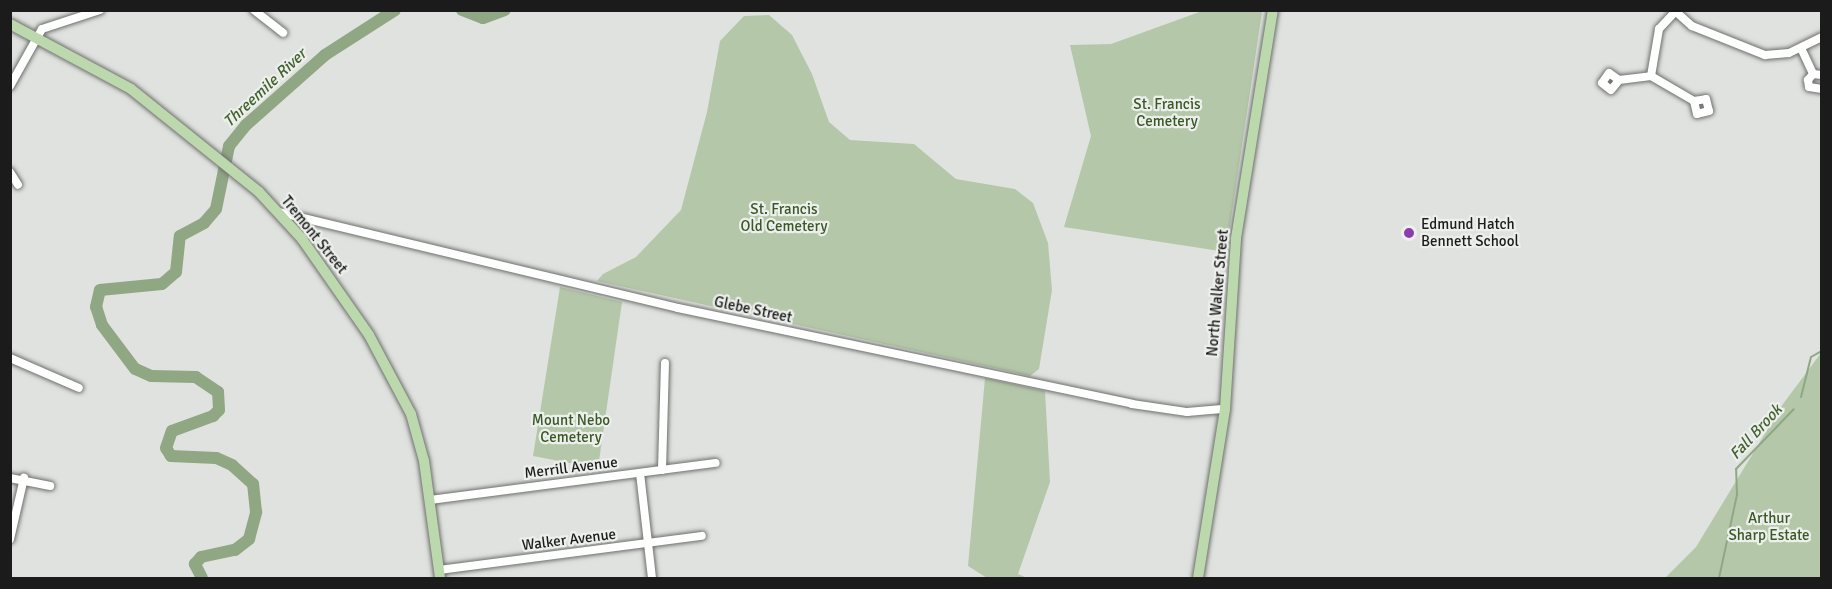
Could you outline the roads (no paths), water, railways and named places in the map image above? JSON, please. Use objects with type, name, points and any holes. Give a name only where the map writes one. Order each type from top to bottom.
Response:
[{"type":"main road","name":"North Walker Street","points":[[1198,579],[1225,409],[1236,238],[1273,10]]},
{"type":"main road","name":"Tremont Street","points":[[10,24],[119,81],[210,152],[240,176],[278,212],[335,284],[402,394],[420,439],[439,574]]},
{"type":"street","points":[[10,86],[35,37],[45,27],[100,10]]},
{"type":"street","points":[[254,10],[283,33]]},
{"type":"street","points":[[1651,76],[1659,29],[1675,11],[1692,26],[1756,53],[1774,56],[1800,48],[1821,37]]},
{"type":"street","points":[[1800,48],[1817,75],[1808,80],[1809,87],[1821,89]]},
{"type":"street","points":[[1619,80],[1651,76],[1694,101]]},
{"type":"street","points":[[10,172],[18,185]]},
{"type":"street","name":"Glebe Street","points":[[278,212],[678,308],[1132,404],[1187,412],[1225,409]]},
{"type":"street","points":[[10,358],[79,388]]},
{"type":"street","points":[[662,470],[665,363]]},
{"type":"street","name":"Merrill Avenue","points":[[430,500],[716,463]]},
{"type":"street","points":[[640,472],[651,579]]},
{"type":"street","points":[[10,478],[24,478],[50,486]]},
{"type":"street","points":[[10,539],[24,478]]},
{"type":"street","name":"Walker Avenue","points":[[439,574],[702,536]]},
{"type":"waterway","name":"Threemile River","points":[[202,578],[195,564],[201,557],[235,550],[249,539],[256,512],[253,484],[232,465],[216,458],[171,456],[166,448],[172,431],[213,416],[219,410],[218,392],[196,377],[151,376],[135,369],[102,325],[96,307],[100,290],[162,284],[176,272],[180,236],[204,223],[216,209],[229,146],[246,125],[325,55],[395,10]]},
{"type":"waterway","name":"Threemile River","points":[[462,10],[483,18],[505,10]]},
{"type":"waterway","name":"Fall Brook","points":[[1801,397],[1811,357],[1822,351]]},
{"type":"waterway","name":"Fall Brook","points":[[1719,578],[1737,495],[1736,469],[1794,409]]},
{"type":"place","name":"Edmund Hatch Bennett School","points":[[1409,233]]},
{"type":"park label","name":"St. Francis Cemetery","points":[[1167,112]]},
{"type":"park label","name":"St. Francis Old Cemetery","points":[[784,218]]},
{"type":"park label","name":"Mount Nebo Cemetery","points":[[571,428]]},
{"type":"park label","name":"Arthur Sharp Estate","points":[[1769,526]]}]
